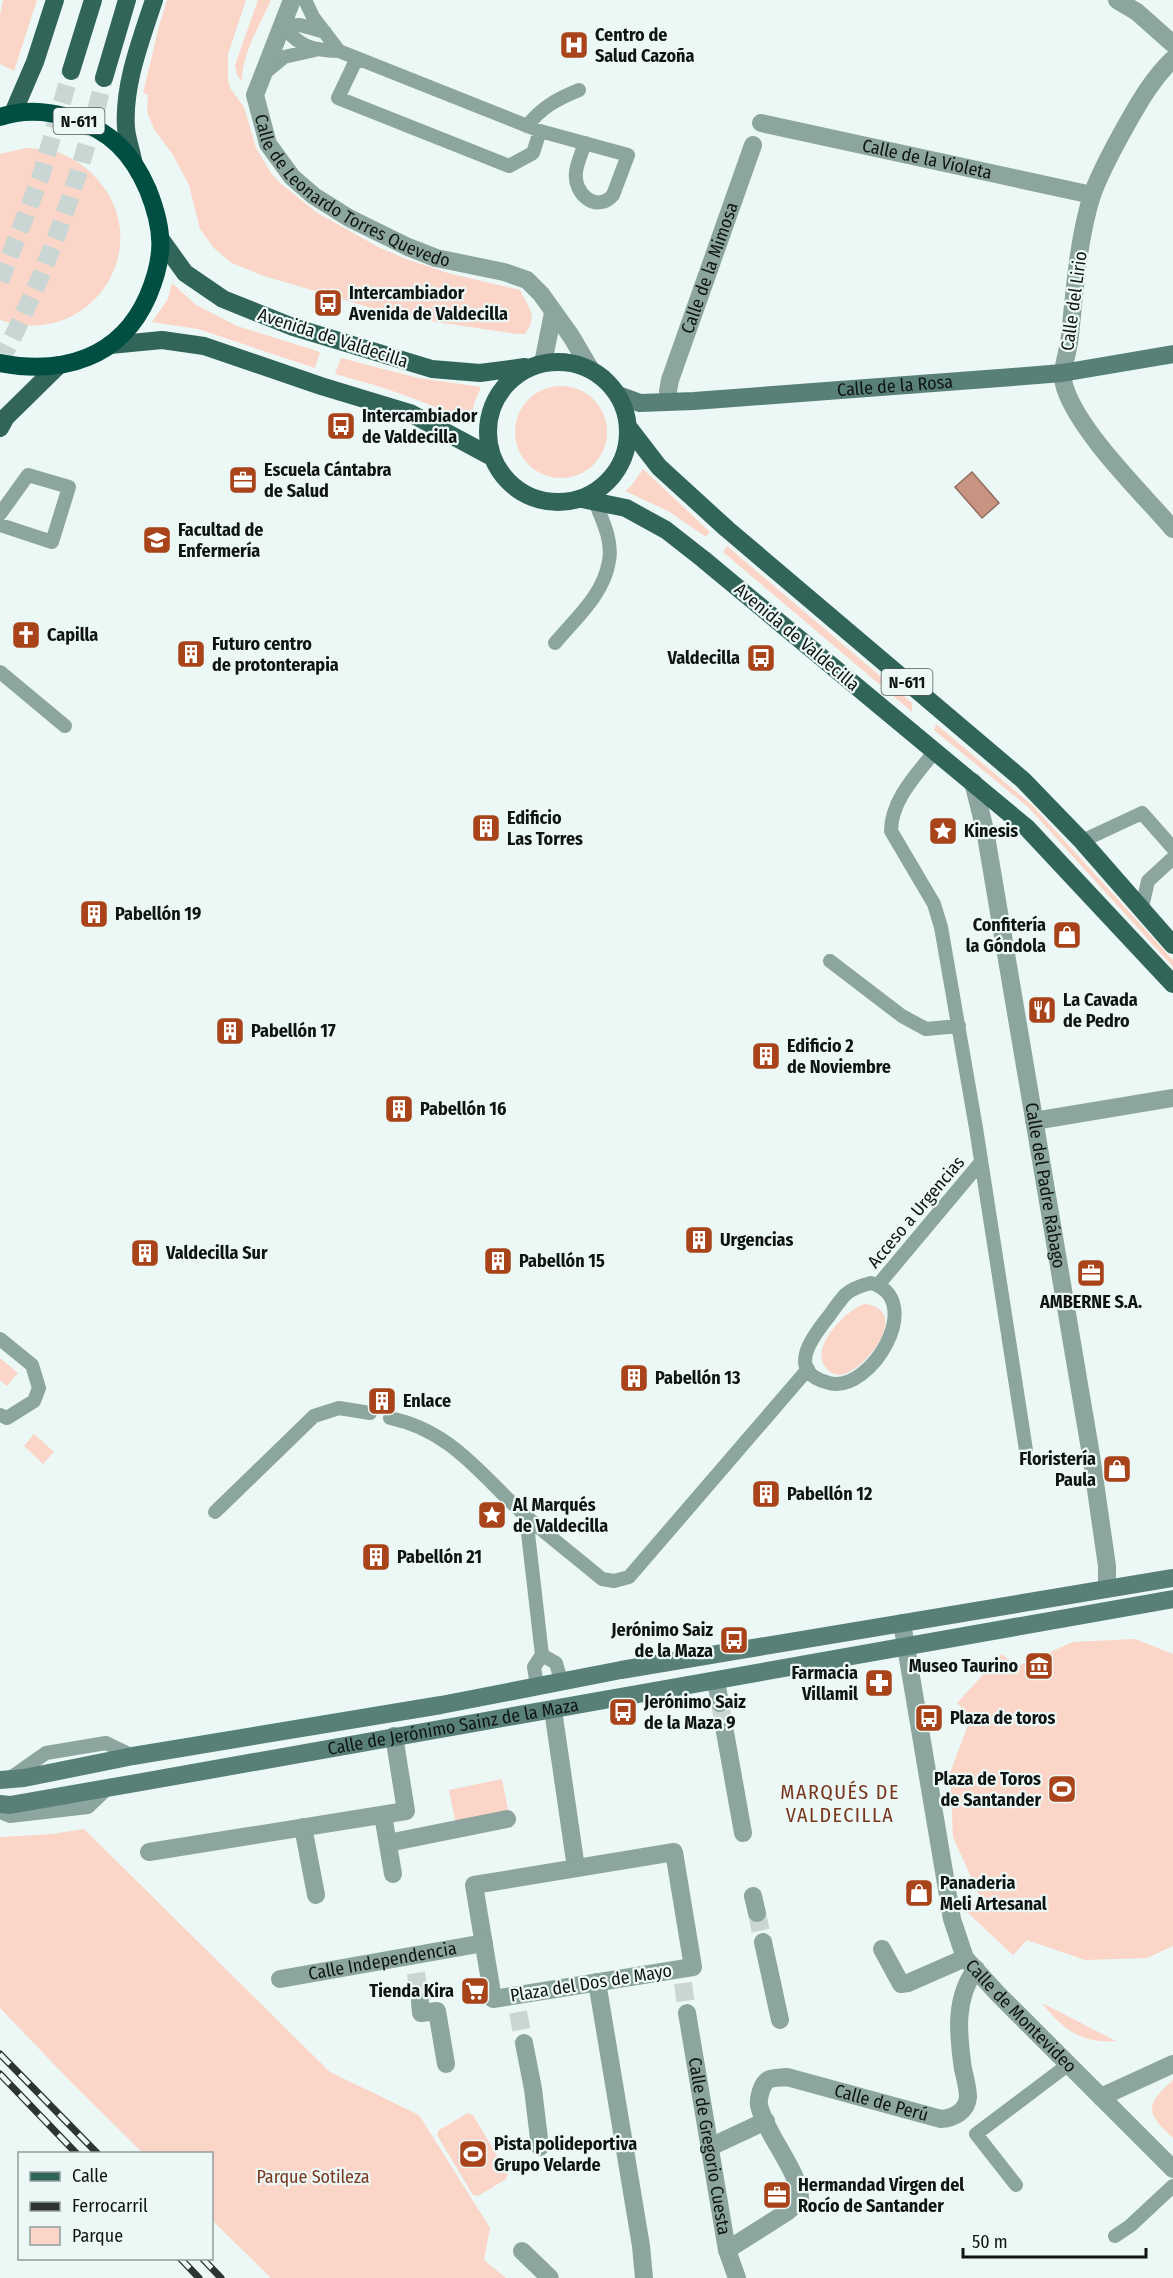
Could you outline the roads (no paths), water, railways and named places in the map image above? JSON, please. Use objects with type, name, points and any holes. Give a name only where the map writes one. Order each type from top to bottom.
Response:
[{"type":"highway","name":"N-611","points":[[0,363],[23,368],[59,365],[94,355],[110,345],[128,330],[144,305],[158,272],[162,241],[156,211],[133,160],[108,134],[80,121],[54,113],[30,111],[4,115]]},
{"type":"main road","points":[[4,115],[26,83],[55,0]]},
{"type":"main road","points":[[71,71],[93,0]]},
{"type":"main road","points":[[104,78],[127,0]]},
{"type":"main road","points":[[133,160],[126,129],[126,105],[135,59],[154,0]]},
{"type":"main road","name":"Avenida de Valdecilla","points":[[162,241],[185,273],[224,299],[292,327],[432,369],[480,373],[536,365]]},
{"type":"main road","points":[[110,345],[162,340],[204,346],[321,386],[410,413],[492,457]]},
{"type":"main road","name":"Calle de la Rosa","points":[[618,395],[640,403],[685,402],[1062,373],[1173,354]]},
{"type":"main road","points":[[572,363],[591,370],[606,380],[618,395],[626,415],[629,428],[627,446],[619,467],[589,500],[560,503],[541,501],[516,489],[502,475],[492,457],[488,442],[489,418],[494,401],[510,380],[536,365],[572,363]]},
{"type":"main road","points":[[0,428],[6,417],[59,365]]},
{"type":"main road","name":"Avenida de Valdecilla","points":[[629,428],[659,467],[796,589],[1023,780],[1082,841],[1173,943]]},
{"type":"main road","name":"Avenida de Valdecilla","points":[[589,500],[626,508],[666,530],[973,782],[1027,828],[1173,984]]},
{"type":"main road","name":"Calle de Jerónimo Sainz de la Maza","points":[[4,1780],[133,1756],[441,1705],[561,1681],[1173,1578]]},
{"type":"main road","name":"Calle de Jerónimo Sainz de la Maza","points":[[0,1804],[10,1805],[108,1788],[1173,1599]]},
{"type":"street","name":"Calle de Leonardo Torres Quevedo","points":[[292,0],[255,95],[268,144],[292,177],[314,196],[350,218],[408,247],[436,258],[504,272],[527,280],[541,294],[571,336],[591,370]]},
{"type":"street","points":[[1117,0],[1137,12],[1173,44]]},
{"type":"street","name":"Calle del Lirio","points":[[1173,59],[1140,99],[1111,152],[1092,195],[1076,268],[1069,345],[1062,373],[1065,388],[1074,408],[1099,444],[1173,529]]},
{"type":"street","name":"Calle de la Violeta","points":[[761,123],[1092,195]]},
{"type":"street","name":"Calle de la Mimosa","points":[[668,392],[674,368],[753,145]]},
{"type":"street","points":[[536,365],[553,313]]},
{"type":"street","name":"Calle del Padre Rábago","points":[[973,782],[985,830],[1091,1455],[1107,1566],[1107,1588]]},
{"type":"street","points":[[1034,1121],[1173,1098]]},
{"type":"street","points":[[902,1623],[906,1647]]},
{"type":"street","name":"Calle de Montevideo","points":[[906,1647],[952,1919],[970,1964],[1173,2169]]},
{"type":"street","points":[[716,1681],[720,1704]]},
{"type":"street","points":[[553,1710],[576,1868]]},
{"type":"street","points":[[725,1732],[743,1833]]},
{"type":"street","points":[[149,1852],[406,1811],[394,1736]]},
{"type":"street","points":[[383,1815],[393,1874]]},
{"type":"street","points":[[388,1843],[507,1819]]},
{"type":"street","points":[[303,1827],[316,1895]]},
{"type":"street","name":"Plaza del Dos de Mayo","points":[[674,1852],[693,1967],[681,1976],[597,1982],[516,2004],[493,1999],[474,1885],[576,1868],[674,1852]]},
{"type":"street","points":[[763,1942],[780,2020]]},
{"type":"street","name":"Calle Independencia","points":[[280,1979],[414,1964],[484,1943]]},
{"type":"street","points":[[882,1949],[901,1984],[970,1964]]},
{"type":"street","name":"Calle de Perú","points":[[727,2250],[787,2212],[800,2201],[798,2186],[758,2104],[763,2085],[769,2079],[787,2077],[941,2119],[955,2116],[962,2110],[968,2098],[961,2053],[959,2003],[970,1964]]},
{"type":"street","points":[[597,1982],[641,2246],[644,2278]]},
{"type":"street","points":[[420,2002],[422,2013],[437,2011],[446,2064]]},
{"type":"street","name":"Calle de Gregorio Cuesta","points":[[687,2013],[727,2250],[737,2278]]},
{"type":"street","points":[[524,2043],[540,2147]]},
{"type":"street","points":[[1101,2097],[1173,2064]]},
{"type":"street","points":[[710,2147],[766,2121]]},
{"type":"street","points":[[522,2251],[550,2278]]},
{"type":"lane","points":[[305,0],[313,16],[339,51]]},
{"type":"lane","points":[[282,26],[300,25],[325,32]]},
{"type":"lane","points":[[282,26],[297,42],[315,50]]},
{"type":"lane","points":[[261,76],[284,57],[315,50],[339,51],[533,128],[628,155],[613,195],[608,200],[592,202],[584,197],[577,184],[576,172],[585,143]]},
{"type":"lane","points":[[357,58],[338,98],[509,166],[533,153],[533,128],[538,112],[554,100],[579,90]]},
{"type":"lane","points":[[0,514],[28,475],[69,487],[52,542],[0,525]]},
{"type":"lane","points":[[555,643],[590,603],[602,582],[609,561],[606,528],[589,500]]},
{"type":"lane","points":[[0,672],[65,726]]},
{"type":"lane","points":[[935,751],[913,779],[895,809],[891,820],[891,831],[934,904],[941,927],[959,1026],[1026,1450]]},
{"type":"lane","points":[[1082,841],[1142,813],[1173,848]]},
{"type":"lane","points":[[1142,907],[1148,881],[1173,858]]},
{"type":"lane","points":[[830,961],[902,1016],[926,1029],[959,1026]]},
{"type":"lane","name":"Acceso a Urgencias","points":[[878,1285],[981,1162]]},
{"type":"lane","name":"Acceso a Urgencias","points":[[871,1283],[878,1285],[888,1294],[895,1316],[893,1332],[875,1362],[860,1374],[833,1384],[815,1377],[808,1369],[805,1351],[813,1335],[846,1294],[871,1283]]},
{"type":"lane","points":[[0,1339],[32,1365],[39,1388],[34,1401],[7,1418],[0,1415]]},
{"type":"lane","points":[[390,1418],[427,1430],[468,1457],[526,1516],[602,1579],[614,1581],[629,1577],[808,1369]]},
{"type":"lane","points":[[215,1512],[314,1416],[339,1408],[370,1413]]},
{"type":"lane","points":[[526,1516],[542,1654],[534,1667],[537,1686]]},
{"type":"lane","points":[[542,1654],[556,1663],[561,1681]]},
{"type":"lane","points":[[0,1812],[10,1816],[88,1807],[108,1788]]},
{"type":"lane","points":[[1016,2185],[976,2134],[1069,2064]]},
{"type":"lane","points":[[1115,2236],[1130,2226],[1173,2186]]},
{"type":"tunnel","points":[[0,281],[40,179],[71,71]]},
{"type":"tunnel","points":[[0,362],[33,294],[61,224],[85,152],[104,78]]},
{"type":"tunnel","points":[[720,1703],[725,1732]]},
{"type":"tunnel","points":[[757,1913],[763,1942]]},
{"type":"tunnel","points":[[416,1973],[420,2002]]},
{"type":"tunnel","points":[[683,1983],[687,2013]]},
{"type":"tunnel","points":[[518,2012],[524,2043]]},
{"type":"railway","points":[[0,2054],[96,2152]]},
{"type":"railway","points":[[0,2074],[75,2152]]},
{"type":"railway","points":[[182,2260],[199,2278]]},
{"type":"railway","points":[[204,2260],[221,2278]]},
{"type":"place","name":"Centro de Salud Cazoña","points":[[574,45]]},
{"type":"place","name":"Intercambiador Avenida de Valdecilla","points":[[328,303]]},
{"type":"place","name":"Intercambiador de Valdecilla","points":[[341,426]]},
{"type":"place","name":"Escuela Cántabra de Salud","points":[[243,480]]},
{"type":"place","name":"Facultad de Enfermería","points":[[157,540]]},
{"type":"place","name":"Capilla","points":[[26,635]]},
{"type":"place","name":"Futuro centro de protonterapia","points":[[191,654]]},
{"type":"place","name":"Valdecilla","points":[[761,658]]},
{"type":"place","name":"Edificio Las Torres","points":[[486,828]]},
{"type":"place","name":"Kinesis","points":[[943,831]]},
{"type":"place","name":"Pabellón 19","points":[[94,914]]},
{"type":"place","name":"Confitería la Góndola","points":[[1067,935]]},
{"type":"place","name":"La Cavada de Pedro","points":[[1042,1010]]},
{"type":"place","name":"Pabellón 17","points":[[230,1031]]},
{"type":"place","name":"Edificio 2 de Noviembre","points":[[766,1056]]},
{"type":"place","name":"Pabellón 16","points":[[399,1109]]},
{"type":"place","name":"Urgencias","points":[[699,1240]]},
{"type":"place","name":"Valdecilla Sur","points":[[145,1253]]},
{"type":"place","name":"Pabellón 15","points":[[498,1261]]},
{"type":"place","name":"AMBERNE S.A.","points":[[1091,1273]]},
{"type":"place","name":"Pabellón 13","points":[[634,1378]]},
{"type":"place","name":"Enlace","points":[[382,1401]]},
{"type":"place","name":"Floristería Paula","points":[[1117,1469]]},
{"type":"place","name":"Pabellón 12","points":[[766,1494]]},
{"type":"place","name":"Al Marqués de Valdecilla","points":[[492,1515]]},
{"type":"place","name":"Pabellón 21","points":[[376,1557]]},
{"type":"place","name":"Jerónimo Saiz de la Maza","points":[[734,1640]]},
{"type":"place","name":"Museo Taurino","points":[[1039,1666]]},
{"type":"place","name":"Farmacia Villamil","points":[[879,1683]]},
{"type":"place","name":"Jerónimo Saiz de la Maza 9","points":[[623,1712]]},
{"type":"place","name":"Plaza de toros","points":[[929,1718]]},
{"type":"place","name":"Plaza de Toros de Santander","points":[[1062,1789]]},
{"type":"place","name":"Panaderia Meli Artesanal","points":[[919,1893]]},
{"type":"place","name":"Tienda Kira","points":[[475,1991]]},
{"type":"place","name":"Pista polideportiva Grupo Velarde","points":[[473,2154]]},
{"type":"place","name":"Hermandad Virgen del Rocío de Santander","points":[[777,2195]]},
{"type":"district","name":"MARQUÉS DE VALDECILLA","points":[[840,1804]]},
{"type":"park label","name":"Parque Sotileza","points":[[313,2177]]}]
